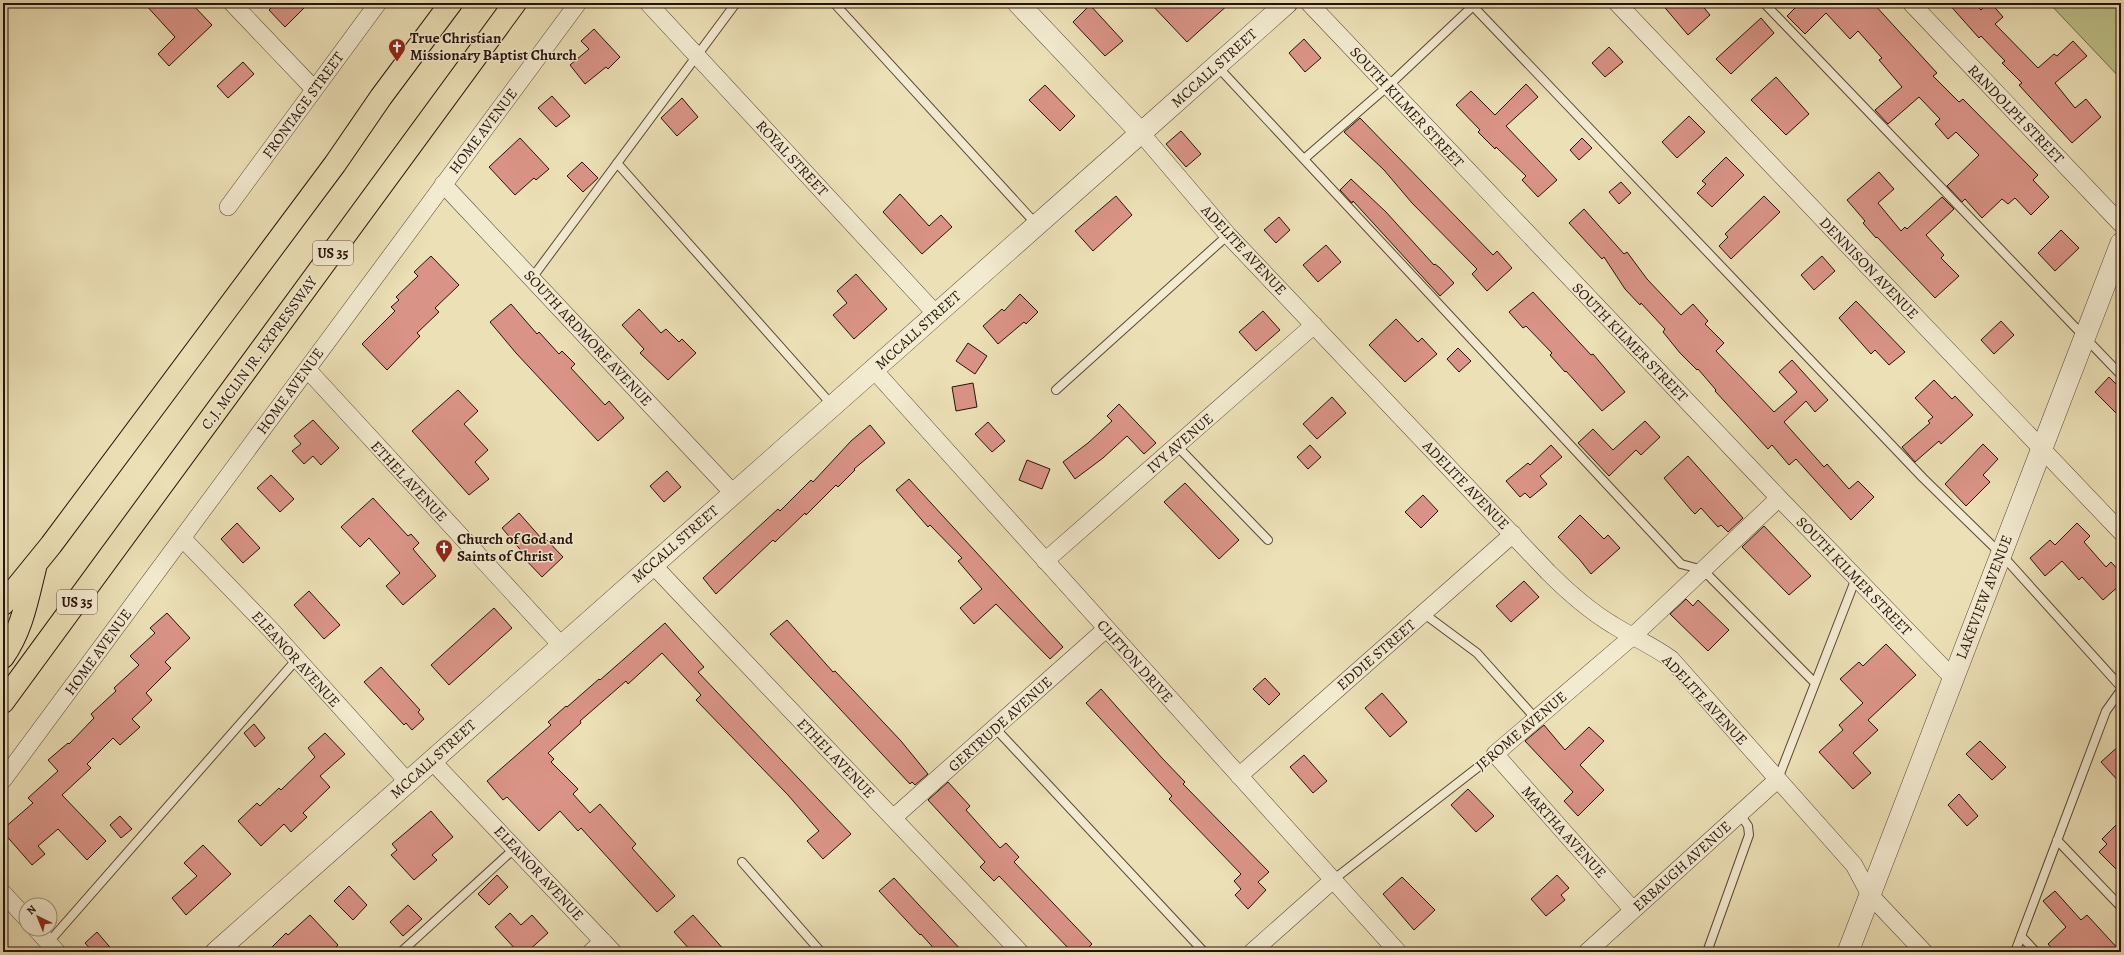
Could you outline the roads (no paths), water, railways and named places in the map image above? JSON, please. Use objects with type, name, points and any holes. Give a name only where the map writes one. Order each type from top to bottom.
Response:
[{"type":"highway","points":[[3,604],[51,545],[335,164],[381,97],[451,3]]},
{"type":"highway","name":"C.J. MCLIN JR. EXPRESSWAY","points":[[3,702],[515,3]]},
{"type":"highway","points":[[3,657],[19,630],[36,562]]},
{"type":"street","points":[[232,3],[314,89]]},
{"type":"street","name":"FRONTAGE STREET","points":[[228,207],[378,3]]},
{"type":"street","name":"HOME AVENUE","points":[[3,780],[183,539],[443,184],[578,3]]},
{"type":"street","name":"ROYAL STREET","points":[[648,3],[936,314]]},
{"type":"street","name":"ADELITE AVENUE","points":[[1018,3],[1228,235],[1571,594],[1591,611],[1633,636],[1652,645],[1671,659],[1854,865],[1870,895],[1924,952]]},
{"type":"street","name":"MCCALL STREET","points":[[216,952],[1286,3]]},
{"type":"street","name":"SOUTH KILMER STREET","points":[[1309,3],[1778,498],[1856,576],[1953,678]]},
{"type":"street","name":"DENNISON AVENUE","points":[[1617,3],[2121,532]]},
{"type":"street","name":"RANDOLPH STREET","points":[[1911,3],[2121,224]]},
{"type":"street","name":"SOUTH ARDMORE AVENUE","points":[[443,184],[733,493]]},
{"type":"street","name":"LAKEVIEW AVENUE","points":[[1848,952],[2121,243]]},
{"type":"street","name":"IVY AVENUE","points":[[1045,561],[1314,325]]},
{"type":"street","name":"CLIFTON DRIVE","points":[[873,369],[1398,952]]},
{"type":"street","name":"ETHEL AVENUE","points":[[306,370],[561,645]]},
{"type":"street","name":"JEROME AVENUE","points":[[1495,754],[1633,636],[1778,498]]},
{"type":"street","name":"EDDIE STREET","points":[[1239,776],[1513,534]]},
{"type":"street","name":"ELEANOR AVENUE","points":[[183,539],[206,561],[297,659],[407,781]]},
{"type":"street","name":"ETHEL AVENUE","points":[[652,564],[1020,952]]},
{"type":"street","name":"GERTRUDE AVENUE","points":[[893,818],[996,729],[1106,629]]},
{"type":"street","name":"MARTHA AVENUE","points":[[1495,754],[1633,910]]},
{"type":"street","name":"ELEANOR AVENUE","points":[[431,760],[515,848],[602,948]]},
{"type":"street","name":"ERBAUGH AVENUE","points":[[1586,952],[1777,780]]},
{"type":"street","name":"JEROME AVENUE","points":[[1252,952],[1333,880]]},
{"type":"street","points":[[3,893],[18,909]]},
{"type":"street","points":[[44,937],[53,947]]},
{"type":"lane","points":[[532,278],[736,3]]},
{"type":"lane","points":[[834,3],[1037,225]]},
{"type":"lane","points":[[1764,3],[2121,376]]},
{"type":"lane","points":[[1304,159],[1388,86],[1472,4],[1923,478],[2001,554],[2121,688],[2106,711],[2015,952]]},
{"type":"lane","points":[[1216,66],[1680,564],[1703,570],[1815,683]]},
{"type":"lane","points":[[618,163],[832,405]]},
{"type":"lane","points":[[1056,390],[1228,235]]},
{"type":"lane","points":[[1177,446],[1268,540]]},
{"type":"lane","points":[[1777,780],[1856,576]]},
{"type":"lane","points":[[1423,613],[1477,653],[1536,719]]},
{"type":"lane","points":[[53,947],[297,659]]},
{"type":"lane","points":[[996,729],[1204,952]]},
{"type":"lane","name":"JEROME AVENUE","points":[[1333,880],[1495,754]]},
{"type":"lane","points":[[1707,952],[1749,834],[1748,826],[1740,814]]},
{"type":"lane","points":[[2057,840],[2121,908]]},
{"type":"lane","points":[[401,952],[515,848]]},
{"type":"lane","points":[[742,862],[821,952]]},
{"type":"lane","points":[[2021,936],[2036,952]]},
{"type":"place","name":"True Christian Missionary Baptist Church","points":[[397,62]]},
{"type":"place","name":"Church of God and Saints of Christ","points":[[444,563]]}]
